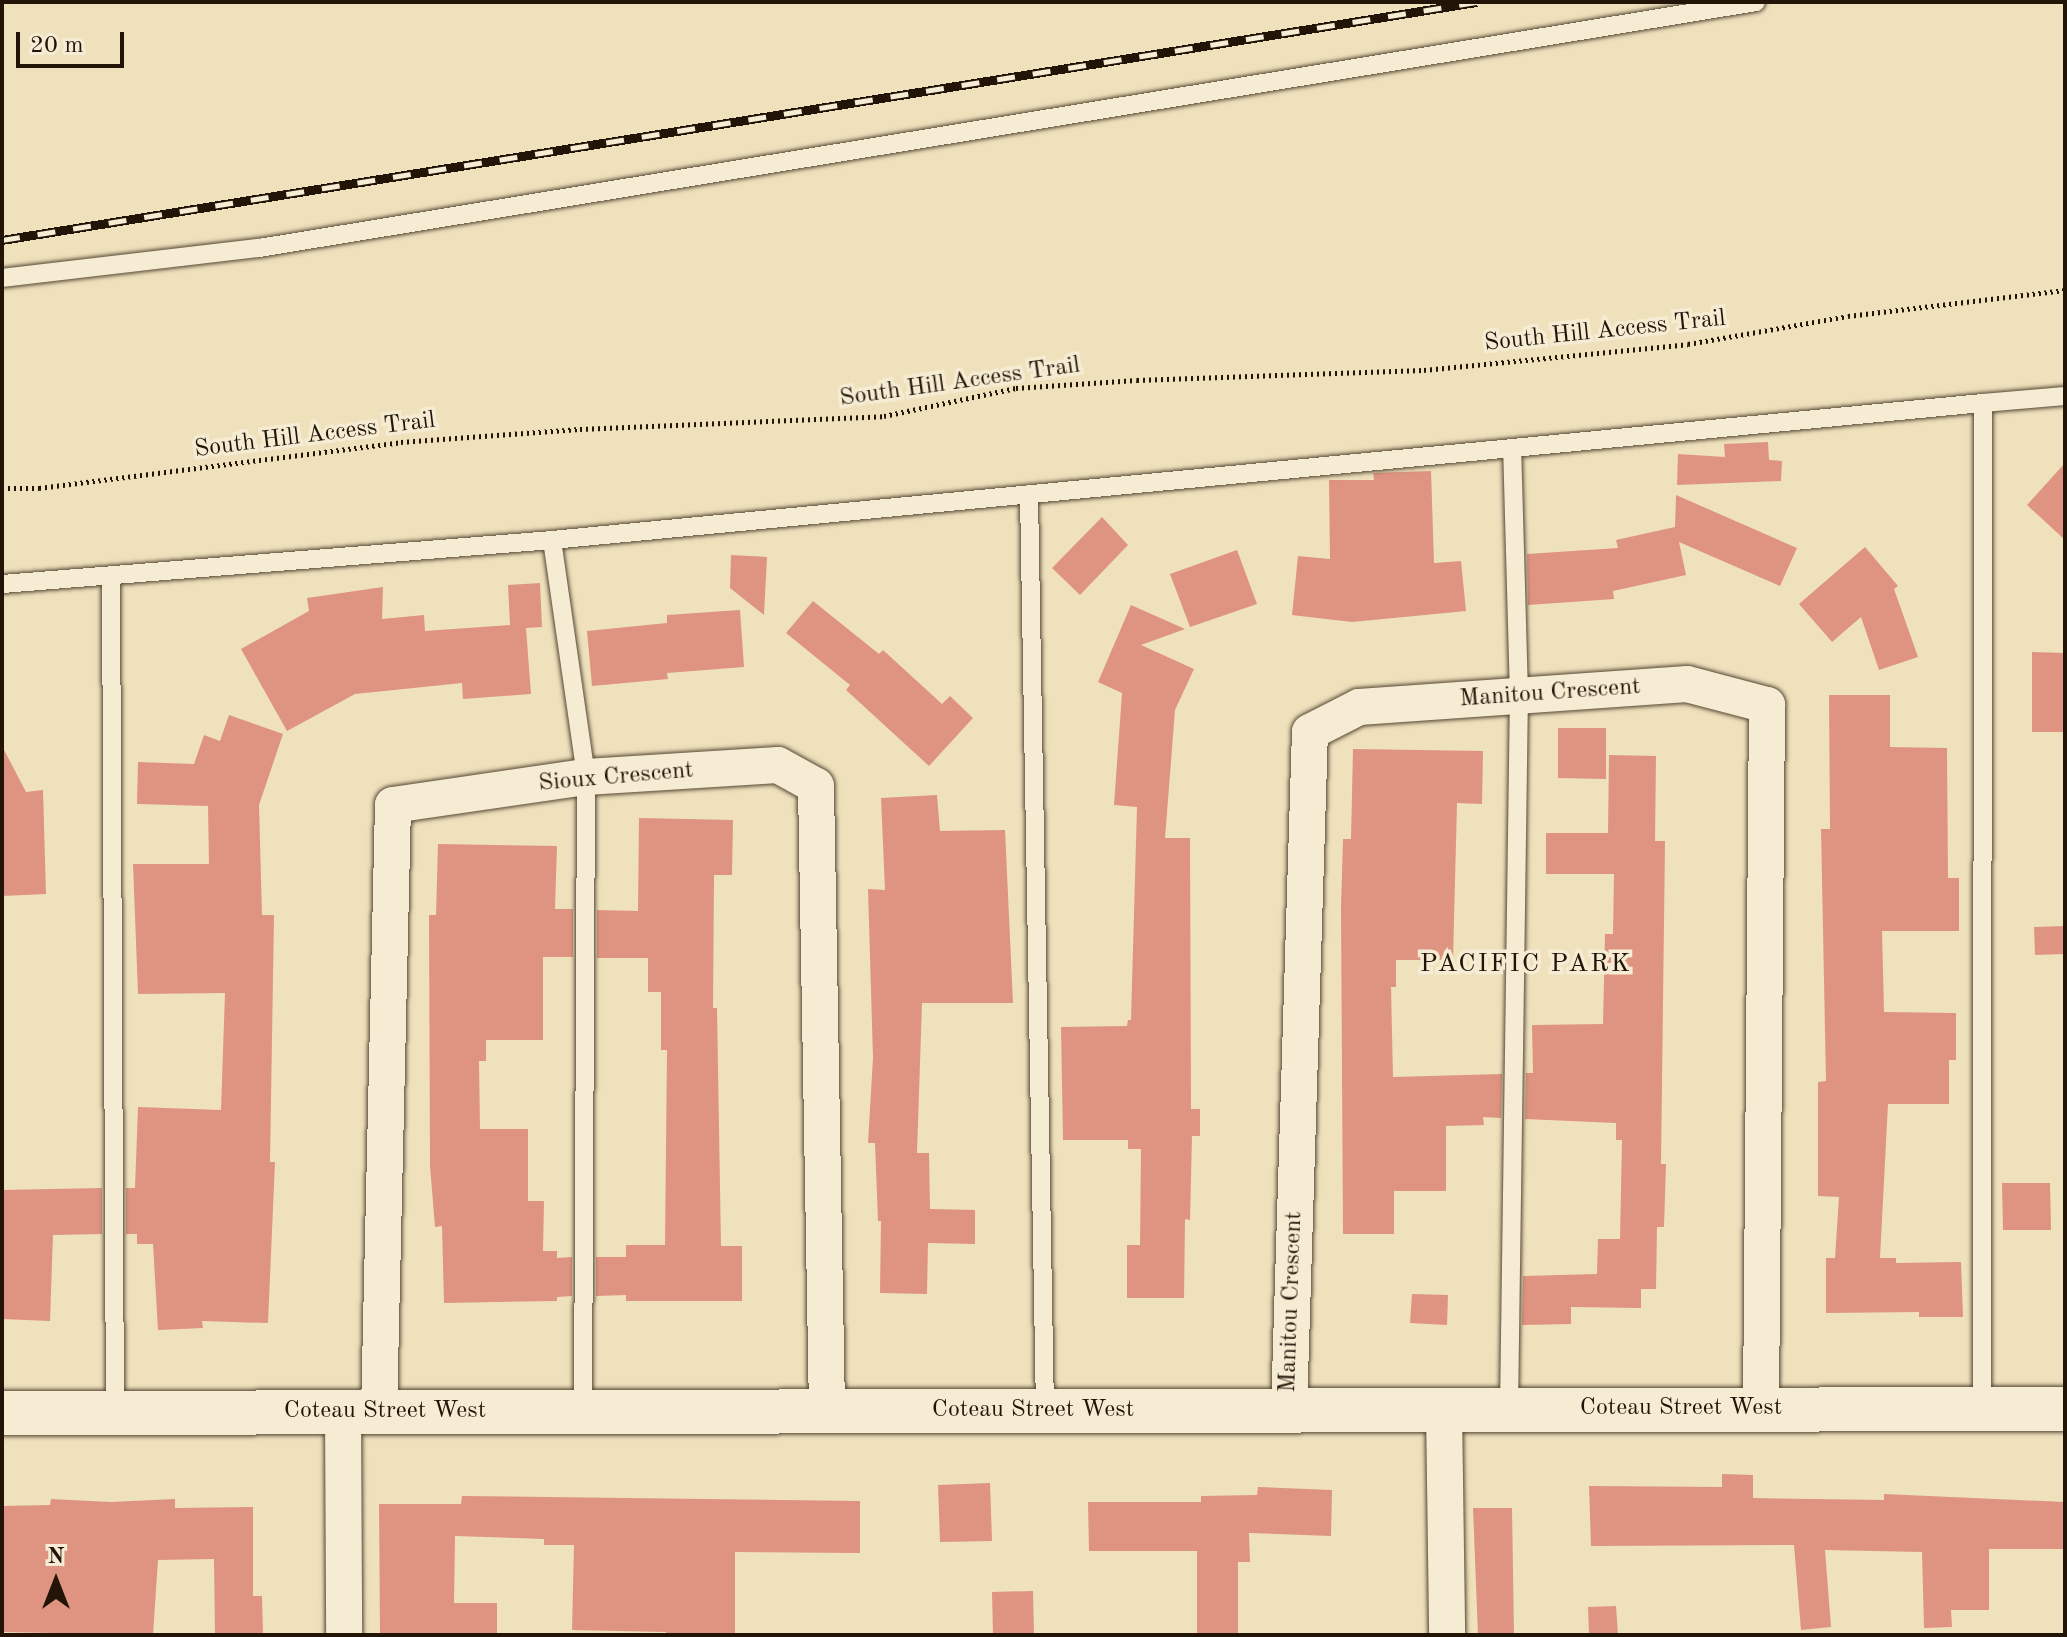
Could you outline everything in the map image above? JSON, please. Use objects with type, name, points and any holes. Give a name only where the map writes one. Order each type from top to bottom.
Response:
[{"type":"street","name":"Manitou Crescent","points":[[1289,1410],[1310,732],[1359,707],[1687,684],[1767,705],[1761,1409]]},
{"type":"street","name":"Sioux Crescent","points":[[361,1412],[393,805],[586,777],[778,765],[816,786],[827,1411]]},
{"type":"street","points":[[1444,1409],[1447,1635]]},
{"type":"street","name":"Coteau Street West","points":[[2,1413],[2065,1409]]},
{"type":"street","points":[[344,1635],[361,1412]]},
{"type":"lane","points":[[2,278],[259,248],[1756,2]]},
{"type":"lane","points":[[2,584],[552,540],[2065,396]]},
{"type":"lane","points":[[1982,1409],[1983,403]]},
{"type":"lane","points":[[1509,1409],[1519,695],[1512,450]]},
{"type":"lane","points":[[1029,494],[1045,1411]]},
{"type":"lane","points":[[552,540],[586,777],[583,1412]]},
{"type":"lane","points":[[111,577],[115,1412]]},
{"type":"path","name":"South Hill Access Trail","points":[[2,488],[39,488],[401,442],[580,429],[884,416],[1016,388],[1424,370],[1688,344],[1848,316],[2065,290]]},
{"type":"building","points":[[1768,442],[1769,460],[1782,461],[1781,481],[1677,485],[1678,454],[1725,457],[1724,444]]},
{"type":"building","points":[[2065,463],[2065,540],[2027,505]]},
{"type":"building","points":[[1431,471],[1434,563],[1461,561],[1466,611],[1352,622],[1292,615],[1298,556],[1330,559],[1329,480],[1374,480],[1373,473]]},
{"type":"building","points":[[1676,495],[1797,548],[1780,586],[1679,542],[1686,575],[1613,591],[1614,599],[1528,605],[1527,554],[1618,548],[1616,540],[1675,527]]},
{"type":"building","points":[[1102,517],[1128,545],[1080,595],[1052,568]]},
{"type":"building","points":[[1865,547],[1898,586],[1894,589],[1918,657],[1879,670],[1861,617],[1832,642],[1799,604]]},
{"type":"building","points":[[1237,550],[1257,604],[1190,627],[1170,574]]},
{"type":"building","points":[[731,555],[767,557],[764,615],[730,588]]},
{"type":"building","points":[[540,583],[542,627],[526,628],[531,694],[463,699],[462,683],[355,694],[287,731],[241,649],[309,611],[307,598],[383,587],[382,619],[424,615],[425,631],[510,625],[508,585]]},
{"type":"building","points":[[813,601],[879,654],[883,650],[942,704],[950,696],[973,718],[929,766],[846,690],[850,685],[786,633]]},
{"type":"building","points":[[1131,605],[1185,629],[1141,645],[1194,669],[1175,710],[1165,838],[1190,838],[1191,1109],[1200,1109],[1200,1136],[1192,1136],[1190,1220],[1185,1219],[1184,1298],[1127,1298],[1127,1245],[1140,1245],[1141,1149],[1128,1149],[1128,1140],[1063,1140],[1061,1027],[1127,1026],[1128,1020],[1131,1020],[1137,807],[1114,805],[1122,693],[1098,682]]},
{"type":"building","points":[[740,610],[744,667],[667,673],[668,679],[592,686],[587,631],[667,623],[667,615]]},
{"type":"building","points":[[2032,652],[2065,653],[2065,732],[2032,732]]},
{"type":"building","points":[[1829,695],[1890,695],[1890,747],[1947,748],[1948,878],[1959,878],[1959,931],[1882,931],[1884,1012],[1956,1013],[1956,1060],[1949,1060],[1949,1104],[1888,1104],[1880,1258],[1896,1258],[1896,1263],[1961,1262],[1963,1317],[1919,1317],[1919,1312],[1826,1313],[1826,1258],[1835,1258],[1839,1197],[1818,1196],[1818,1082],[1826,1081],[1821,829],[1830,829]]},
{"type":"building","points":[[229,715],[283,734],[259,805],[262,915],[274,915],[270,1162],[275,1162],[268,1323],[202,1321],[203,1328],[158,1330],[153,1244],[137,1244],[137,1234],[126,1234],[126,1188],[135,1188],[138,1107],[221,1110],[225,993],[138,994],[133,864],[209,864],[208,806],[137,804],[138,762],[194,764],[204,735],[220,741]]},
{"type":"building","points":[[1558,728],[1606,728],[1606,779],[1558,778]]},
{"type":"building","points":[[2,746],[26,792],[43,790],[46,894],[2,896]]},
{"type":"building","points":[[1353,749],[1483,751],[1482,804],[1457,803],[1453,960],[1396,960],[1396,987],[1391,987],[1393,1077],[1502,1074],[1501,1118],[1483,1117],[1484,1125],[1446,1126],[1446,1191],[1394,1191],[1394,1234],[1343,1234],[1341,907],[1343,839],[1351,839]]},
{"type":"building","points":[[1609,755],[1656,756],[1655,841],[1665,841],[1661,1164],[1666,1164],[1664,1227],[1657,1227],[1656,1289],[1641,1289],[1641,1308],[1571,1307],[1571,1324],[1522,1325],[1523,1276],[1597,1274],[1598,1239],[1620,1239],[1622,1140],[1616,1140],[1616,1123],[1525,1119],[1526,1073],[1533,1073],[1532,1025],[1603,1024],[1605,934],[1613,934],[1614,874],[1546,874],[1546,833],[1608,833]]},
{"type":"building","points":[[937,795],[940,831],[1005,830],[1013,1003],[922,1003],[917,1153],[929,1153],[930,1209],[975,1210],[975,1244],[928,1243],[927,1294],[880,1293],[881,1221],[878,1221],[875,1143],[868,1143],[873,1058],[868,889],[885,890],[881,798]]},
{"type":"building","points":[[639,818],[733,820],[732,875],[714,875],[713,1008],[717,1008],[721,1246],[742,1246],[742,1301],[626,1301],[626,1295],[596,1296],[596,1257],[626,1257],[626,1245],[665,1245],[667,1050],[661,1050],[661,992],[648,992],[648,958],[597,958],[597,910],[638,911]]},
{"type":"building","points":[[438,844],[557,846],[555,909],[573,909],[573,957],[543,957],[543,1040],[486,1040],[486,1061],[479,1061],[480,1129],[528,1129],[528,1201],[544,1201],[543,1251],[557,1251],[557,1258],[572,1257],[572,1296],[557,1297],[557,1301],[444,1303],[442,1226],[435,1227],[430,1166],[429,915],[436,915]]},
{"type":"building","points":[[2065,926],[2065,954],[2035,955],[2034,927]]},
{"type":"building","points":[[2002,1183],[2050,1183],[2051,1230],[2003,1230]]},
{"type":"building","points":[[102,1188],[102,1234],[53,1235],[50,1321],[2,1319],[2,1190]]},
{"type":"building","points":[[1412,1294],[1448,1295],[1447,1325],[1410,1323]]},
{"type":"building","points":[[1722,1474],[1753,1475],[1753,1498],[1884,1500],[1884,1494],[2065,1502],[2065,1549],[1989,1549],[1989,1610],[1951,1610],[1952,1627],[1924,1628],[1922,1552],[1825,1550],[1831,1627],[1801,1630],[1794,1545],[1591,1546],[1589,1486],[1722,1487]]},
{"type":"building","points":[[990,1483],[992,1541],[940,1542],[938,1485]]},
{"type":"building","points":[[1258,1487],[1332,1490],[1331,1536],[1249,1533],[1250,1562],[1238,1562],[1238,1635],[1197,1635],[1197,1551],[1089,1551],[1088,1502],[1201,1502],[1201,1496],[1257,1495]]},
{"type":"building","points":[[462,1496],[860,1501],[860,1553],[735,1552],[735,1633],[666,1635],[666,1632],[572,1630],[574,1545],[544,1545],[544,1539],[455,1536],[454,1603],[497,1603],[497,1635],[380,1635],[379,1504],[461,1504]]},
{"type":"building","points":[[51,1499],[111,1502],[175,1499],[175,1508],[253,1507],[253,1596],[262,1596],[263,1635],[215,1635],[214,1559],[158,1560],[153,1635],[2,1632],[2,1506],[50,1505]]},
{"type":"building","points":[[1473,1508],[1512,1508],[1514,1635],[1478,1635]]},
{"type":"building","points":[[1033,1591],[1034,1635],[993,1635],[992,1592]]},
{"type":"building","points":[[1616,1606],[1618,1635],[1589,1635],[1588,1607]]},
{"type":"railway","points":[[2,240],[1477,2]]},
{"type":"district","name":"PACIFIC PARK","points":[[1526,965]]}]
